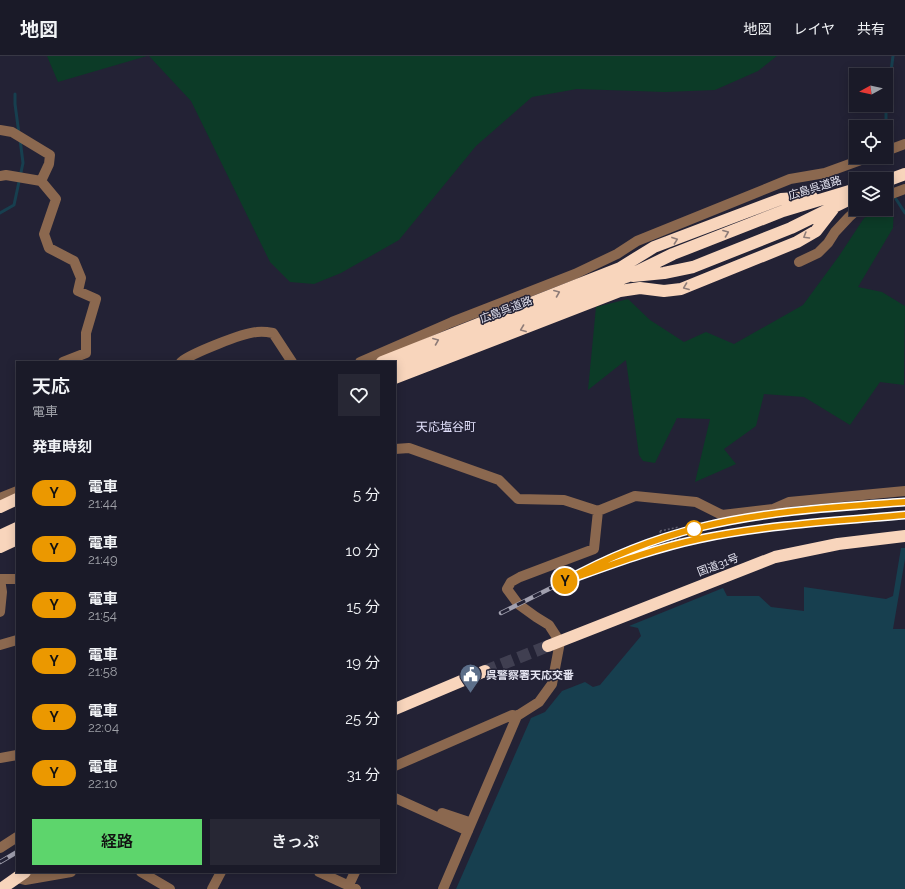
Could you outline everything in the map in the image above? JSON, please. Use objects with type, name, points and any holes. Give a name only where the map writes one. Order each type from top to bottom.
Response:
[{"type":"highway","points":[[893,178],[905,174]]},
{"type":"highway","name":"広島呉道路","points":[[400,368],[626,277],[673,254],[783,211],[849,192]]},
{"type":"highway","points":[[400,368],[620,268],[654,247],[781,199],[836,195]]},
{"type":"highway","name":"広島呉道路","points":[[626,277],[664,273],[692,267],[791,228],[849,200]]},
{"type":"highway","points":[[400,368],[620,291],[640,288],[664,292],[681,289],[798,242],[816,231],[833,209]]},
{"type":"highway","points":[[0,507],[16,500]]},
{"type":"highway","points":[[0,536],[16,528]]},
{"type":"highway","name":"国道31号","points":[[548,646],[775,557],[838,544],[905,536]]},
{"type":"highway","points":[[0,546],[16,539]]},
{"type":"highway","points":[[396,709],[485,671]]},
{"type":"highway","points":[[1,889],[17,880]]},
{"type":"street","points":[[0,130],[12,132],[50,155],[49,164],[41,182]]},
{"type":"street","points":[[893,148],[905,144]]},
{"type":"street","points":[[362,361],[452,322],[575,274],[617,254],[637,241],[681,223],[790,179],[825,173],[850,164]]},
{"type":"street","points":[[0,176],[6,175],[41,182],[56,199],[44,234],[49,248],[74,262],[81,278],[78,291],[96,299],[86,333],[86,353],[66,361]]},
{"type":"street","points":[[893,193],[905,189]]},
{"type":"street","points":[[799,262],[818,252],[828,243],[849,216]]},
{"type":"street","points":[[182,361],[186,358],[243,335],[258,332],[273,333],[291,361]]},
{"type":"street","points":[[396,449],[409,448],[499,480],[518,499],[564,500],[598,510],[635,496],[696,502],[722,515],[773,509],[789,502],[905,491]]},
{"type":"street","points":[[0,498],[16,491]]},
{"type":"street","points":[[443,889],[468,826],[517,716],[539,702],[552,684],[560,642],[549,625],[518,604],[507,589],[511,582],[520,577],[594,549],[598,510]]},
{"type":"street","points":[[0,612],[2,592],[0,579],[16,579]]},
{"type":"street","points":[[0,645],[16,640]]},
{"type":"street","points":[[396,766],[512,715],[517,716]]},
{"type":"street","points":[[0,758],[16,755]]},
{"type":"street","points":[[396,797],[468,826]]},
{"type":"street","points":[[0,848],[16,838]]},
{"type":"street","points":[[17,880],[64,873]]},
{"type":"street","points":[[143,873],[170,889]]},
{"type":"street","points":[[212,889],[220,873]]},
{"type":"street","points":[[320,873],[351,888],[355,873]]},
{"type":"path","points":[[679,527],[660,532],[663,542],[681,538]]},
{"type":"green space","points":[[47,56],[147,56],[58,82]]},
{"type":"green space","points":[[149,56],[777,56],[758,71],[715,90],[665,92],[577,89],[532,97],[476,146],[399,240],[341,273],[314,284],[290,282],[270,262],[191,101]]},
{"type":"green space","points":[[894,205],[893,228],[858,287],[882,292],[905,306],[904,385],[880,382],[850,425],[804,397],[764,394],[756,426],[724,449],[736,464],[695,482],[710,419],[677,418],[655,463],[643,461],[639,455],[626,360],[588,390],[596,307],[628,299],[650,320],[684,342],[706,332],[734,344],[803,305],[839,256],[864,218],[869,216],[893,216]]},
{"type":"water","points":[[901,548],[905,548],[905,559],[893,629],[905,629],[905,889],[456,889],[531,718],[545,712],[562,691],[585,682],[593,687],[600,685],[641,636],[638,628],[629,626],[723,588],[727,596],[759,596],[771,607],[804,611],[804,587],[886,599],[893,596]]},
{"type":"waterway","points":[[886,120],[893,56]]},
{"type":"waterway","points":[[15,94],[19,134]]},
{"type":"waterway","points":[[0,213],[14,205],[23,163],[20,139]]},
{"type":"waterway","points":[[896,199],[905,213]]},
{"type":"tunnel","points":[[485,671],[548,646]]},
{"type":"railway","points":[[501,613],[609,559],[642,545],[701,527],[781,513],[905,502]]},
{"type":"railway","points":[[599,569],[666,547],[711,536],[781,525],[905,515]]},
{"type":"railway","points":[[0,862],[16,853]]},
{"type":"train","name":"Y","points":[[905,502],[820,508],[740,519],[701,527],[642,545],[584,570],[563,582],[635,556],[700,539],[780,526],[905,515]]},
{"type":"place","name":"呉警察署天応交番","points":[[470,694]]},
{"type":"district","name":"天応塩谷町","points":[[446,427]]}]
